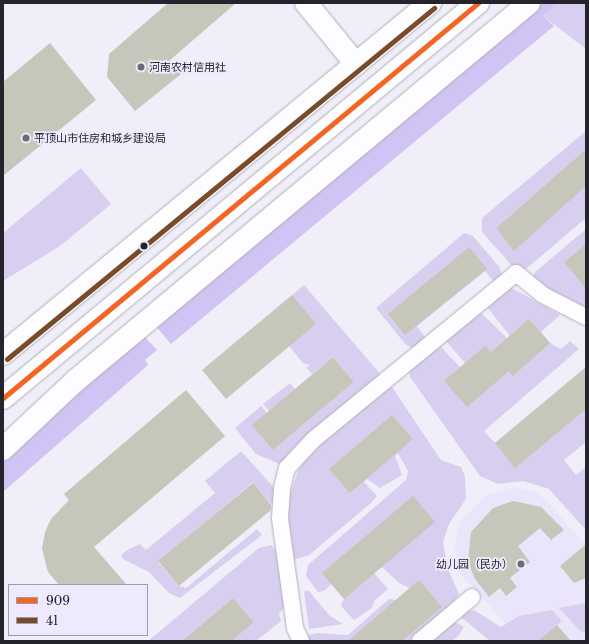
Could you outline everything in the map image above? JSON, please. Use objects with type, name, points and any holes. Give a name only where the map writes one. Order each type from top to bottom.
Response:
[{"type":"main road","points":[[306,3],[356,64]]},
{"type":"main road","points":[[3,354],[430,3]]},
{"type":"main road","points":[[3,398],[478,3]]},
{"type":"main road","points":[[3,449],[74,382],[529,3]]},
{"type":"street","points":[[301,641],[294,628],[280,518],[282,488],[287,468],[312,440],[516,273],[543,295],[586,317]]},
{"type":"street","points":[[420,641],[472,597]]},
{"type":"shaded area","points":[[539,3],[558,3],[543,16],[554,26],[171,344],[154,324]]},
{"type":"shaded area","points":[[558,3],[586,3],[586,49],[543,16]]},
{"type":"shaded area","points":[[586,131],[586,149],[496,228],[514,250],[586,186],[586,218],[526,269],[515,269],[482,232],[482,218]]},
{"type":"shaded area","points":[[81,168],[111,204],[60,246],[3,281],[3,233]]},
{"type":"shaded area","points":[[586,229],[586,244],[564,262],[582,284],[586,282],[586,308],[538,284],[533,277],[535,272]]},
{"type":"shaded area","points":[[464,233],[473,236],[500,268],[502,277],[495,283],[485,271],[417,326],[427,340],[415,349],[406,345],[376,308]]},
{"type":"shaded area","points":[[304,285],[382,376],[282,465],[256,454],[235,428],[261,406],[267,413],[273,450],[354,382],[333,357],[312,374],[307,368],[310,365],[303,363],[289,346],[292,295]]},
{"type":"shaded area","points":[[510,287],[560,315],[541,332],[550,343],[561,349],[570,341],[579,349],[484,431],[495,443],[586,367],[586,442],[564,460],[576,475],[586,467],[586,530],[549,489],[523,481],[498,484],[480,476],[410,377],[410,371],[440,346],[460,367],[465,363],[446,341],[480,312],[507,338],[510,336],[487,307]]},
{"type":"shaded area","points":[[141,333],[157,350],[145,360],[148,365],[3,492],[3,458]]},
{"type":"shaded area","points":[[290,383],[295,389],[269,411],[263,404]]},
{"type":"shaded area","points":[[390,384],[441,460],[461,467],[465,476],[466,499],[449,524],[443,542],[448,569],[459,594],[450,606],[409,641],[308,641],[309,635],[318,633],[348,635],[389,599],[396,600],[410,588],[399,583],[382,567],[374,573],[388,589],[375,600],[372,608],[354,620],[341,606],[344,599],[331,584],[324,591],[318,592],[306,576],[308,565],[406,480],[408,471],[398,453],[395,456],[402,475],[380,488],[367,479],[364,482],[377,496],[371,503],[309,555],[293,560],[291,547],[287,503],[298,471],[309,454]]},
{"type":"shaded area","points":[[241,451],[277,491],[276,500],[271,504],[252,483],[158,562],[179,586],[186,588],[257,529],[262,535],[180,598],[169,593],[149,572],[123,559],[121,555],[140,544],[146,550],[215,493],[205,481]]},
{"type":"shaded area","name":"幼儿园（民办）","points":[[514,487],[534,491],[547,501],[582,541],[586,538],[586,641],[521,641],[458,571],[455,544],[460,522],[485,496]]},
{"type":"shaded area","points":[[271,545],[277,552],[287,604],[279,614],[281,621],[256,641],[232,641],[254,622],[233,598],[182,641],[148,641],[259,548]]},
{"type":"shaded area","points":[[308,590],[329,615],[343,624],[309,629],[304,592]]},
{"type":"shaded area","points":[[586,603],[586,630],[582,633],[559,608]]},
{"type":"shaded area","points":[[474,610],[501,627],[519,616],[552,610],[562,621],[538,641],[490,641],[461,617],[465,612]]},
{"type":"shaded area","points":[[454,621],[464,627],[459,635],[452,641],[431,641]]},
{"type":"building","points":[[168,3],[236,3],[169,61],[181,74],[135,111],[107,77],[109,54]]},
{"type":"building","name":"平顶山市住房和城乡建设局","points":[[50,43],[96,100],[3,176],[3,82]]},
{"type":"building","points":[[586,149],[586,186],[514,251],[496,228]]},
{"type":"building","points":[[586,244],[586,289],[564,262]]},
{"type":"building","points":[[469,247],[487,269],[405,335],[388,314]]},
{"type":"building","points":[[292,295],[316,324],[226,399],[202,370]]},
{"type":"building","points":[[529,319],[550,343],[513,376],[509,371],[467,407],[444,381],[485,346],[491,352]]},
{"type":"building","points":[[333,357],[354,382],[273,450],[252,425]]},
{"type":"building","points":[[586,367],[586,409],[515,468],[495,443]]},
{"type":"building","points":[[186,390],[225,436],[94,547],[126,584],[58,584],[48,572],[42,549],[45,532],[51,519],[69,500],[64,494]]},
{"type":"building","points":[[392,415],[413,439],[350,493],[329,469]]},
{"type":"building","points":[[253,483],[271,505],[271,510],[179,586],[158,561]]},
{"type":"building","points":[[413,496],[435,522],[344,599],[322,573]]},
{"type":"building","points":[[513,501],[541,507],[564,530],[551,540],[540,528],[518,546],[530,562],[510,578],[517,587],[506,596],[500,588],[489,597],[475,579],[468,562],[471,532],[493,508]]},
{"type":"building","points":[[586,544],[586,578],[574,583],[560,566]]},
{"type":"building","points":[[419,580],[442,607],[402,641],[348,641]]},
{"type":"building","points":[[233,598],[254,622],[232,641],[182,641]]},
{"type":"building","points":[[557,625],[571,641],[538,641]]},
{"type":"transit line","name":"909","points":[[3,398],[478,3]]},
{"type":"transit line","name":"41","points":[[7,359],[434,8]]},
{"type":"place","name":"河南农村信用社","points":[[141,67]]},
{"type":"place","name":"平顶山市住房和城乡建设局","points":[[26,138]]},
{"type":"place","name":"幼儿园（民办）","points":[[521,564]]}]
